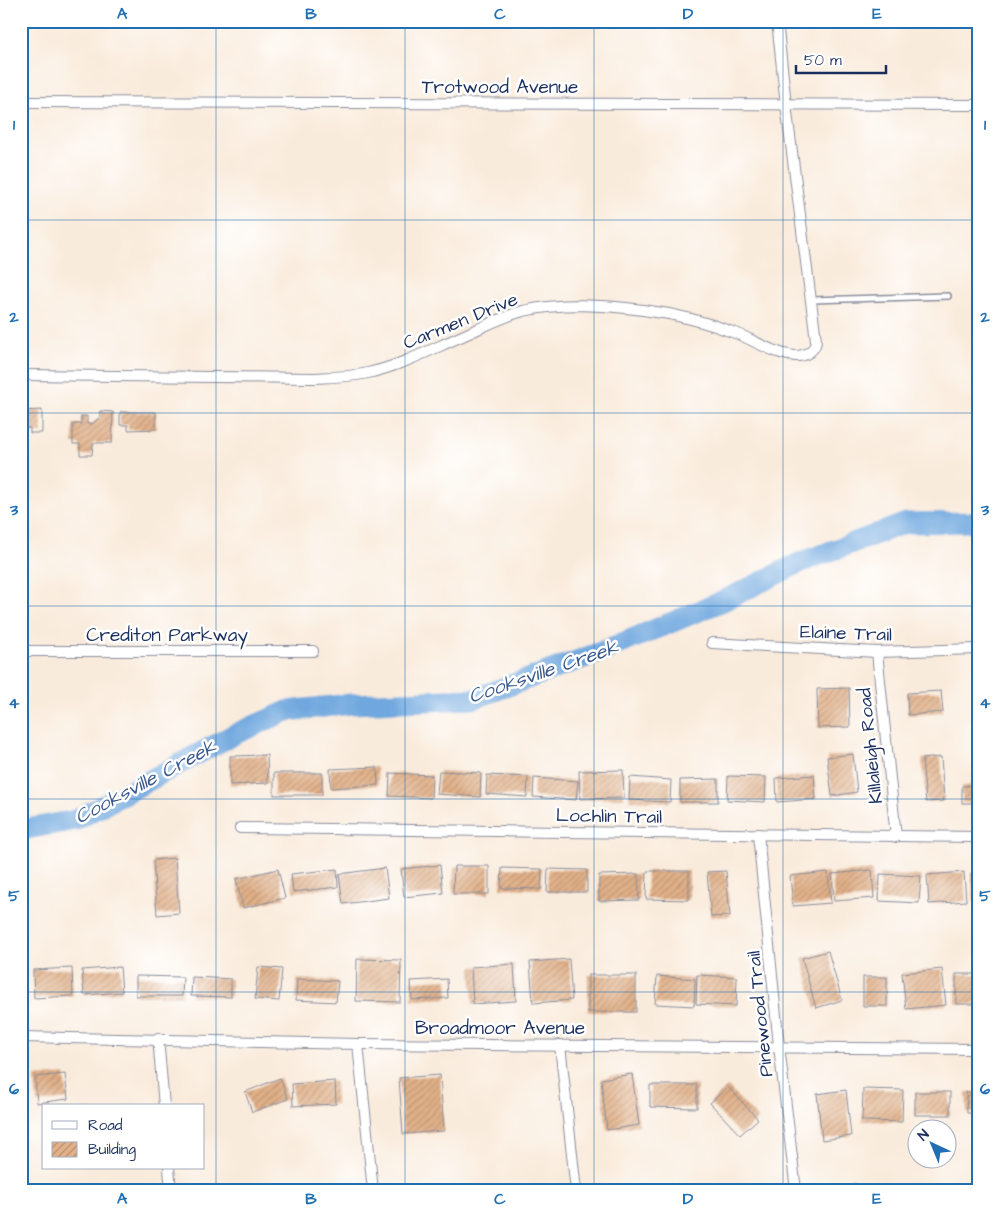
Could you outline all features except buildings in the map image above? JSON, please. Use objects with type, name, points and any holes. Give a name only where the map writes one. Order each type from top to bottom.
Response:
[{"type":"street","name":"Carmen Drive","points":[[21,376],[302,378],[350,376],[368,373],[406,361],[502,318],[521,312],[577,304],[604,305],[682,316],[717,326],[784,354],[798,356],[810,352],[816,345],[777,21]]},
{"type":"street","name":"Trotwood Avenue","points":[[21,102],[978,105]]},
{"type":"street","name":"Elaine Trail","points":[[712,643],[877,652],[978,649]]},
{"type":"street","name":"Crediton Parkway","points":[[21,651],[313,651]]},
{"type":"street","name":"Killaleigh Road","points":[[877,652],[896,837]]},
{"type":"street","name":"Lochlin Trail","points":[[240,828],[978,837]]},
{"type":"street","name":"Pinewood Trail","points":[[758,834],[779,1046],[796,1191]]},
{"type":"street","name":"Broadmoor Avenue","points":[[21,1037],[158,1038],[358,1044],[978,1049]]},
{"type":"street","points":[[158,1038],[164,1104]]},
{"type":"street","points":[[358,1044],[373,1191]]},
{"type":"street","points":[[560,1045],[576,1191]]},
{"type":"street","points":[[169,1170],[171,1191]]},
{"type":"lane","points":[[811,300],[948,296]]},
{"type":"water","points":[[852,1178],[867,1191],[850,1191],[845,1187]]},
{"type":"waterway","name":"Cooksville Creek","points":[[21,830],[76,820],[233,735],[287,711],[351,704],[473,699],[603,651],[723,601],[799,563],[906,523],[978,522]]}]
